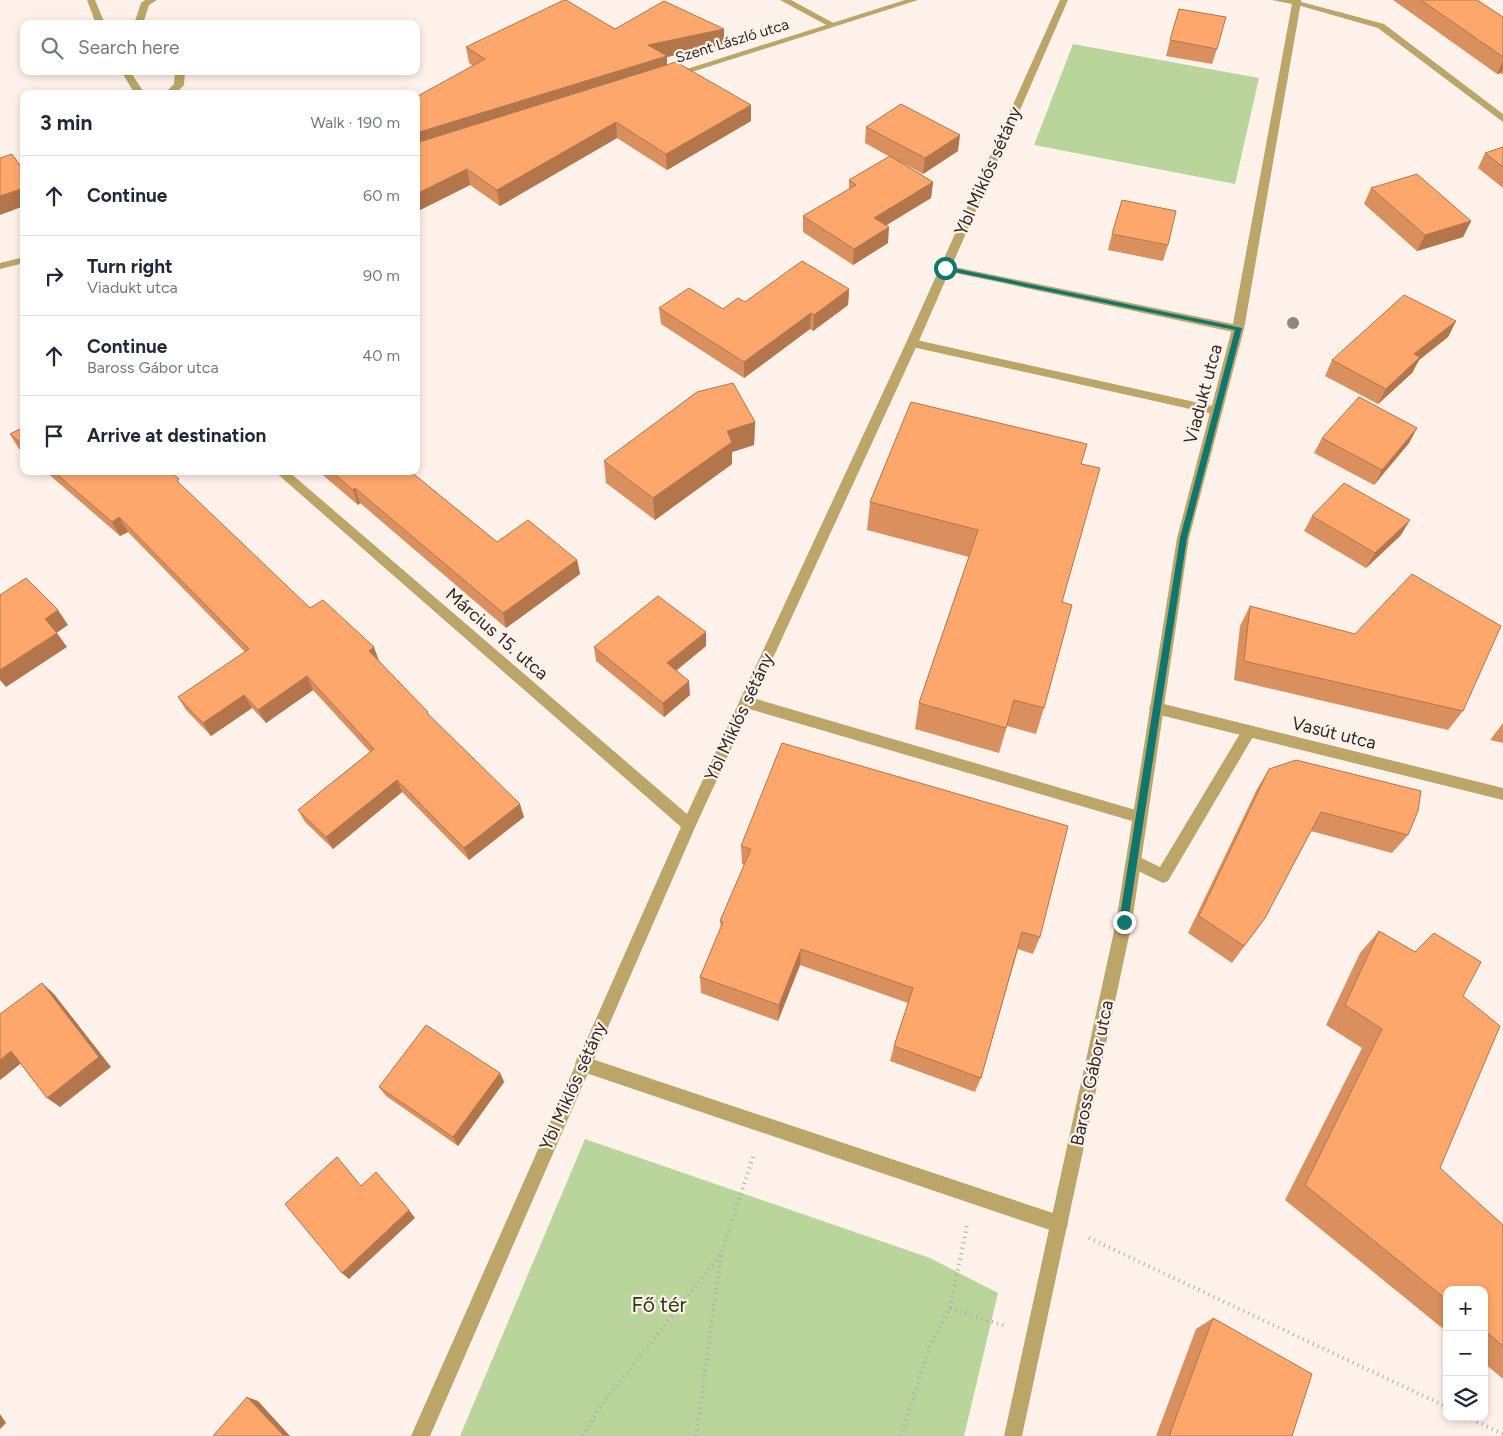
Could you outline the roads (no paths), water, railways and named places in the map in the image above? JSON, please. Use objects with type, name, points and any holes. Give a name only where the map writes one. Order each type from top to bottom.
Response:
[{"type":"street","points":[[91,0],[100,20]]},
{"type":"street","points":[[140,20],[146,3],[154,0]]},
{"type":"street","points":[[784,0],[833,25]]},
{"type":"street","name":"Szent László utca","points":[[661,79],[914,0]]},
{"type":"street","name":"Ybl Miklós sétány","points":[[420,1436],[689,825],[912,343],[1064,0]]},
{"type":"street","points":[[1276,0],[1297,1],[1380,26],[1503,119]]},
{"type":"street","name":"Viadukt utca","points":[[1156,708],[1183,538],[1238,328],[1297,1]]},
{"type":"street","points":[[128,75],[137,90]]},
{"type":"street","points":[[173,90],[179,85],[180,75]]},
{"type":"street","points":[[0,266],[20,261]]},
{"type":"street","points":[[945,268],[1238,328]]},
{"type":"street","points":[[912,343],[1217,411]]},
{"type":"street","name":"Március 15. utca","points":[[285,475],[689,825]]},
{"type":"street","points":[[746,702],[1140,817]]},
{"type":"street","name":"Vasút utca","points":[[1156,708],[1503,794]]},
{"type":"street","name":"Baross Gábor utca","points":[[1013,1436],[1120,940],[1156,708]]},
{"type":"street","points":[[1133,861],[1162,876],[1249,731]]},
{"type":"street","points":[[583,1064],[1059,1224]]},
{"type":"park label","name":"Fő tér","points":[[659,1304]]}]
